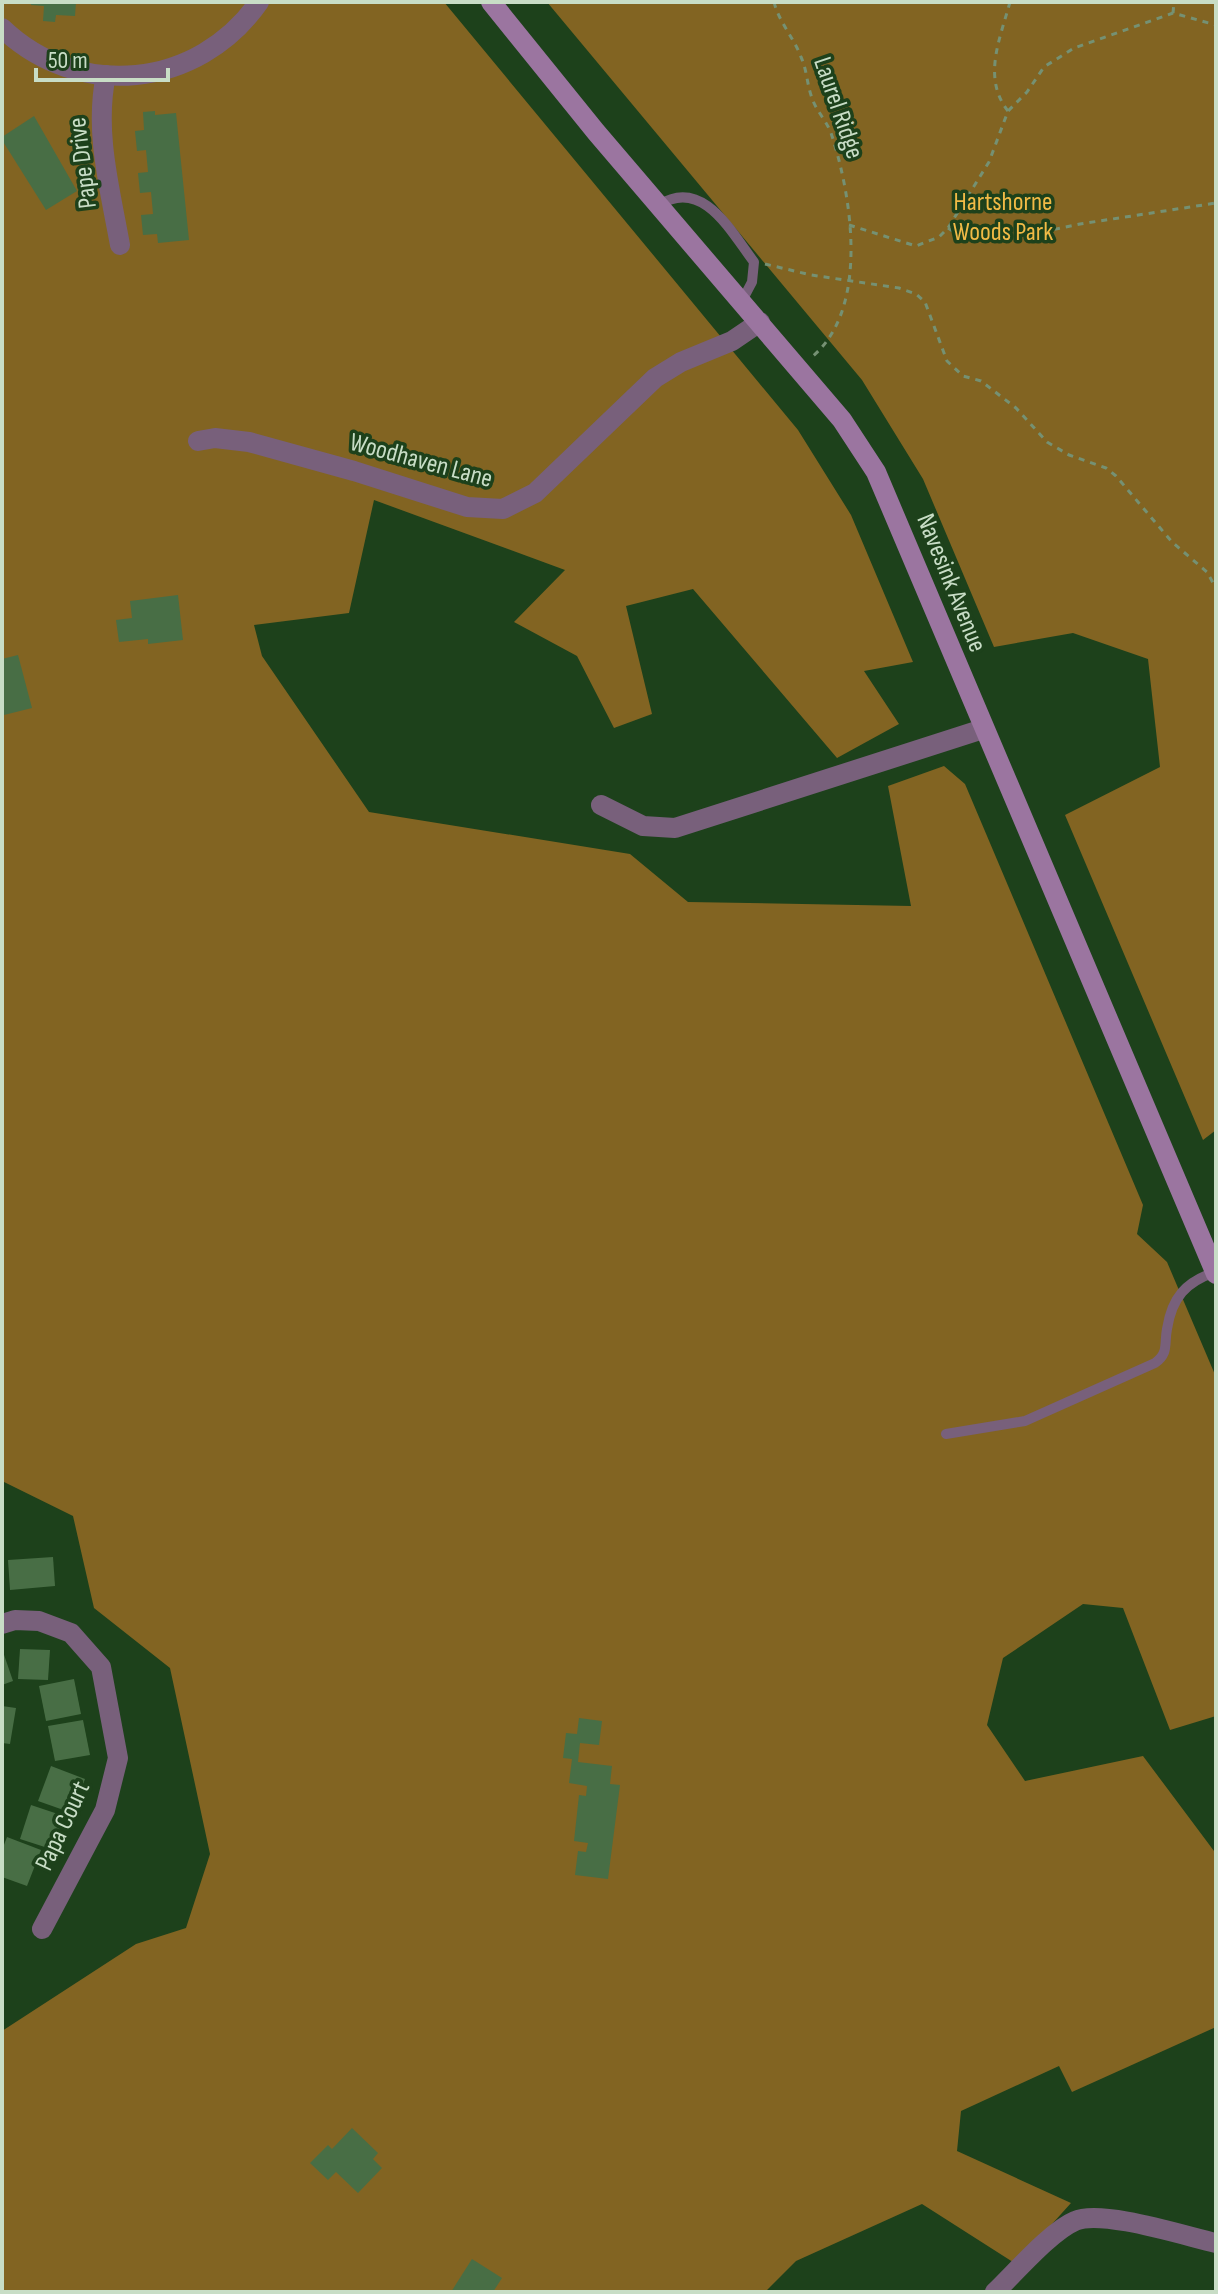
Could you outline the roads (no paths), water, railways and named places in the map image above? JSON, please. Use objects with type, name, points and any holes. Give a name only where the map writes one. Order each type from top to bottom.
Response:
[{"type":"main road","name":"Navesink Avenue","points":[[491,2],[596,132],[842,420],[876,472],[1216,1273]]},
{"type":"street","points":[[2,28],[19,44],[47,61],[106,75],[137,76],[169,70],[188,62],[233,32],[259,2]]},
{"type":"street","name":"Pape Drive","points":[[106,75],[102,91],[101,127],[120,245]]},
{"type":"street","name":"Woodhaven Lane","points":[[198,441],[215,438],[249,442],[467,507],[503,509],[535,493],[655,378],[681,362],[732,341],[760,322]]},
{"type":"street","points":[[601,805],[643,826],[675,828],[983,729]]},
{"type":"street","name":"Papa Court","points":[[2,1624],[15,1620],[39,1621],[71,1633],[101,1667],[118,1758],[105,1810],[42,1929]]},
{"type":"street","points":[[995,2292],[1073,2221],[1095,2218],[1117,2220],[1216,2243]]},
{"type":"lane","points":[[659,205],[670,198],[706,202],[754,262],[752,282],[742,301]]},
{"type":"lane","points":[[946,1434],[1025,1421],[1155,1363],[1164,1357],[1166,1331],[1177,1300],[1187,1284],[1216,1273]]},
{"type":"park label","name":"Hartshorne Woods Park","points":[[1003,217]]}]
